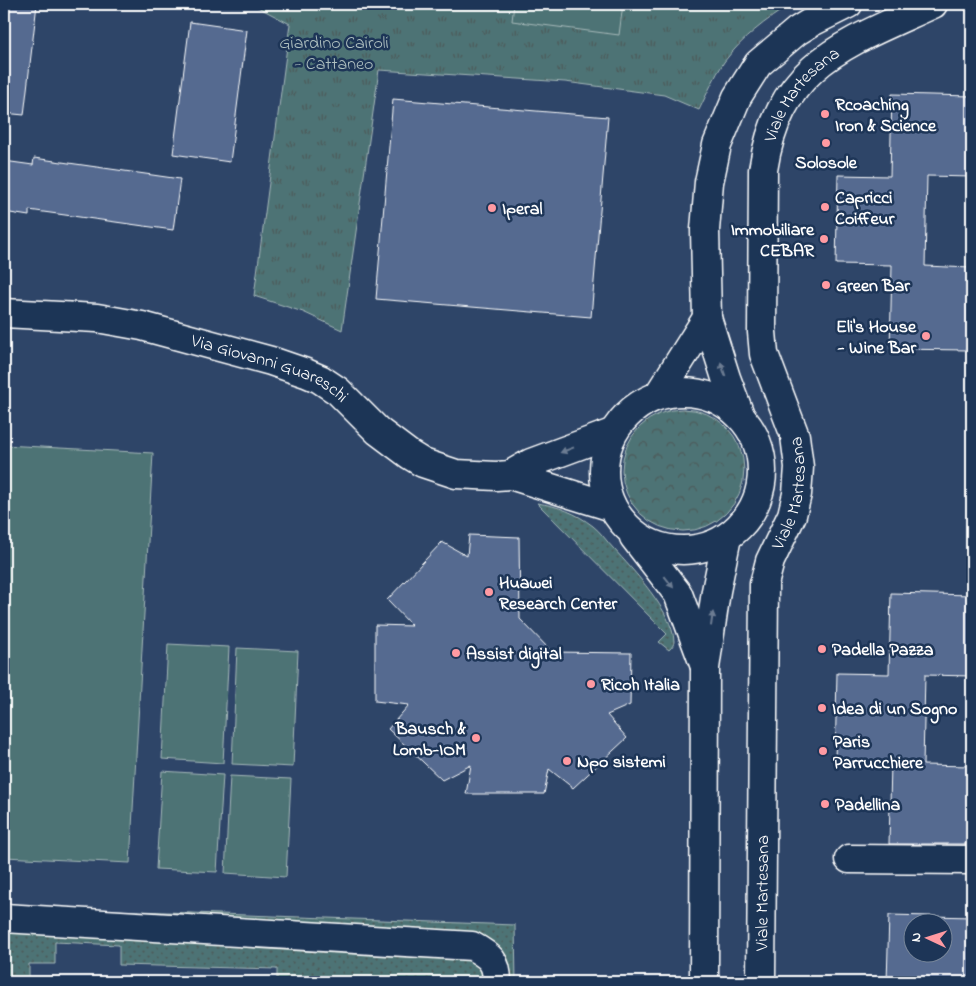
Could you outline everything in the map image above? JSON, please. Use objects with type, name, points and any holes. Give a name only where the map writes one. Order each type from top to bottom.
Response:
[{"type":"street","name":"Viale Martesana","points":[[628,530],[651,545],[667,549],[690,550],[715,544],[727,537],[752,510],[763,475],[764,456],[756,439],[740,415],[707,318],[705,230],[707,199],[717,144],[730,111],[758,64],[797,31],[848,4]]},
{"type":"street","name":"Viale Martesana","points":[[761,982],[764,584],[770,561],[792,515],[797,494],[799,467],[796,436],[764,354],[762,332],[763,170],[766,152],[777,115],[784,103],[805,76],[828,55],[851,42],[933,4]]},
{"type":"street","name":"Via Giovanni Guareschi","points":[[4,314],[97,318],[133,324],[271,361],[320,379],[346,398],[378,431],[423,463],[456,474],[510,475],[612,507]]},
{"type":"street","name":"Viale Martesana","points":[[659,394],[707,318]]},
{"type":"street","name":"Viale Martesana","points":[[705,668],[678,594],[612,507],[604,485],[603,460],[612,433],[631,409],[659,394],[680,390],[697,392],[718,398],[740,415]]},
{"type":"street","name":"Via Giovanni Guareschi","points":[[510,475],[531,463],[612,433]]},
{"type":"street","name":"Viale Martesana","points":[[704,982],[705,668],[716,591],[727,537]]},
{"type":"street","points":[[849,859],[972,860]]},
{"type":"street","points":[[4,918],[472,946],[487,954],[497,968],[497,982]]},
{"type":"green space","name":"Giardino Cairoli - Cattaneo","points":[[252,4],[791,4],[755,30],[731,53],[717,74],[699,110],[664,95],[565,82],[379,70],[342,330],[303,312],[254,296],[290,24]]},
{"type":"green space","points":[[514,4],[623,4],[619,35],[512,21]]},
{"type":"green space","points":[[683,409],[695,410],[706,414],[717,419],[726,427],[734,436],[739,447],[743,458],[743,482],[739,493],[734,504],[726,513],[717,521],[706,526],[695,530],[683,531],[671,530],[660,526],[649,521],[640,513],[632,504],[627,493],[623,482],[622,470],[623,458],[627,447],[632,436],[640,427],[649,419],[660,414],[671,410]]},
{"type":"green space","points":[[4,445],[153,453],[130,863],[4,857]]},
{"type":"green space","points":[[537,503],[559,508],[573,514],[587,521],[601,534],[641,579],[667,617],[674,642],[669,650],[659,642],[667,634]]},
{"type":"green space","points":[[168,644],[229,647],[223,763],[162,759]]},
{"type":"green space","points":[[237,648],[298,651],[293,767],[232,764]]},
{"type":"green space","points":[[162,771],[223,775],[217,872],[156,869]]},
{"type":"green space","points":[[230,776],[291,779],[286,877],[225,873]]},
{"type":"green space","points":[[4,906],[515,925],[516,982],[277,982],[277,969],[119,965],[119,945],[55,942],[55,964],[29,964],[29,982],[4,982]]},
{"type":"water","points":[[970,405],[972,405],[972,540],[969,540]]},
{"type":"building","points":[[4,4],[37,4],[24,115],[4,113]]},
{"type":"building","points":[[190,22],[247,30],[230,162],[173,154]]},
{"type":"building","points":[[892,94],[972,96],[972,177],[927,176],[925,266],[971,268],[969,350],[890,349],[892,265],[836,264],[838,175],[890,176]]},
{"type":"building","name":"Iperal","points":[[393,99],[608,117],[591,317],[376,299]]},
{"type":"building","points":[[34,158],[180,179],[173,230],[29,210],[29,216],[4,212],[4,161],[33,165]]},
{"type":"building","points":[[469,535],[519,537],[520,619],[552,652],[631,653],[630,705],[607,715],[627,738],[573,788],[549,769],[544,794],[466,794],[471,765],[442,780],[388,729],[409,705],[375,701],[375,625],[412,626],[387,600],[442,542],[467,556]]},
{"type":"building","points":[[891,593],[972,595],[972,676],[925,675],[923,765],[970,766],[968,844],[889,844],[891,764],[835,762],[837,673],[889,674]]},
{"type":"building","points":[[889,915],[904,915],[904,964],[954,964],[954,917],[972,917],[971,982],[887,982]]},
{"type":"place","name":"Rcoaching Iron & Science","points":[[825,114]]},
{"type":"place","name":"Solosole","points":[[826,143]]},
{"type":"place","name":"Capricci Coiffeur","points":[[825,207]]},
{"type":"place","name":"Iperal","points":[[492,208]]},
{"type":"place","name":"Immobiliare CEBAR","points":[[824,239]]},
{"type":"place","name":"Green Bar","points":[[826,285]]},
{"type":"place","name":"Eli's House - Wine Bar","points":[[926,336]]},
{"type":"place","name":"Huawei Research Center","points":[[489,592]]},
{"type":"place","name":"Padella Pazza","points":[[822,649]]},
{"type":"place","name":"Assist digital","points":[[456,653]]},
{"type":"place","name":"Ricoh Italia","points":[[591,684]]},
{"type":"place","name":"Idea di un Sogno","points":[[822,708]]},
{"type":"place","name":"Bausch & Lomb-IOM","points":[[476,738]]},
{"type":"place","name":"Paris Parrucchiere","points":[[823,751]]},
{"type":"place","name":"Npo sistemi","points":[[567,761]]},
{"type":"place","name":"Padellina","points":[[825,804]]}]
